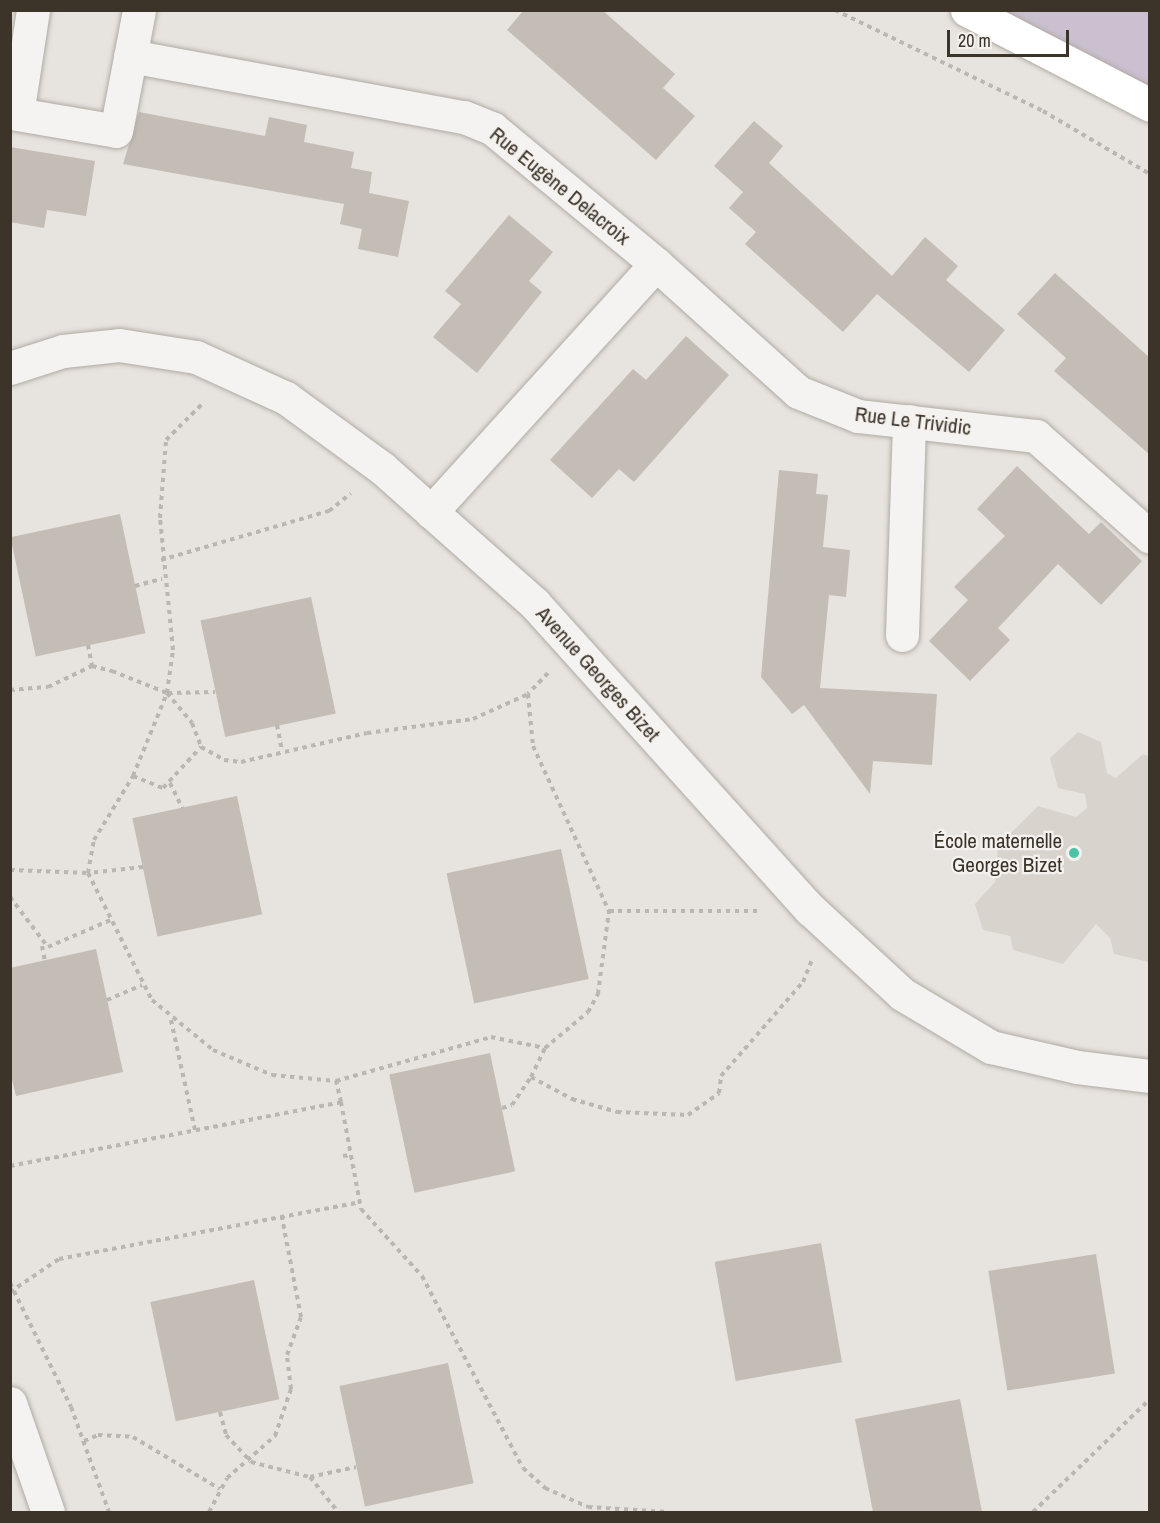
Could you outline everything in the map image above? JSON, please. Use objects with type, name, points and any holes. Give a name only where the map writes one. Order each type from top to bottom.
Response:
[{"type":"street","points":[[33,10],[14,114],[116,131],[139,10]]},
{"type":"street","points":[[967,10],[1149,105]]},
{"type":"street","name":"Rue Eugène Delacroix","points":[[130,56],[464,117],[511,143],[656,264]]},
{"type":"street","points":[[431,512],[656,264]]},
{"type":"street","name":"Rue Le Trividic","points":[[656,264],[798,392],[858,416],[1036,436],[1149,537]]},
{"type":"street","name":"Avenue Georges Bizet","points":[[10,368],[63,351],[119,345],[196,357],[235,371],[286,398],[382,468],[577,647],[810,909],[833,933],[902,994],[991,1047],[1066,1065],[1149,1076]]},
{"type":"street","points":[[902,635],[909,422]]},
{"type":"street","points":[[10,1403],[48,1512]]},
{"type":"path","points":[[835,10],[1043,111],[1149,174]]},
{"type":"path","points":[[235,371],[166,440],[161,560],[173,650],[167,693],[133,776],[93,840],[88,873],[113,919],[142,985],[171,1020],[240,1064],[272,1075],[336,1081],[491,1037],[544,1048]]},
{"type":"path","points":[[161,560],[329,511],[382,468]]},
{"type":"path","points":[[135,586],[162,579]]},
{"type":"path","points":[[88,645],[92,666]]},
{"type":"path","points":[[167,693],[192,723],[201,747],[224,760],[241,762],[282,750],[473,719],[528,694],[577,647]]},
{"type":"path","points":[[10,690],[48,687],[92,666],[167,693],[215,692]]},
{"type":"path","points":[[502,1108],[512,1104],[531,1077],[544,1048],[588,1012],[598,994],[609,911],[533,746],[528,694]]},
{"type":"path","points":[[277,725],[282,750]]},
{"type":"path","points":[[133,776],[163,789],[201,747]]},
{"type":"path","points":[[170,783],[182,808]]},
{"type":"path","points":[[10,870],[88,873],[143,867]]},
{"type":"path","points":[[10,897],[42,945],[45,961]]},
{"type":"path","points":[[609,911],[810,909]]},
{"type":"path","points":[[42,945],[48,947],[113,919]]},
{"type":"path","points":[[531,1077],[572,1099],[617,1112],[688,1115],[719,1093],[721,1076],[803,982],[816,951],[833,933]]},
{"type":"path","points":[[107,1000],[142,985]]},
{"type":"path","points":[[171,1020],[195,1130]]},
{"type":"path","points":[[336,1081],[360,1202],[371,1223],[427,1285],[523,1468],[545,1488],[588,1507],[668,1512]]},
{"type":"path","points":[[10,1166],[341,1102]]},
{"type":"path","points":[[343,1156],[351,1155]]},
{"type":"path","points":[[10,1292],[59,1259],[360,1202]]},
{"type":"path","points":[[208,1512],[220,1488],[251,1462],[275,1436],[291,1389],[287,1354],[301,1317],[282,1216]]},
{"type":"path","points":[[10,1283],[18,1288],[84,1441],[109,1512]]},
{"type":"path","points":[[1033,1512],[1149,1399]]},
{"type":"path","points":[[220,1412],[226,1435],[251,1462],[310,1477],[356,1467]]},
{"type":"path","points":[[84,1441],[99,1435],[133,1437],[220,1488]]},
{"type":"path","points":[[310,1477],[338,1512]]},
{"type":"shaded area","points":[[974,11],[1149,11],[1149,102]]},
{"type":"shaded area","name":"École maternelle Georges Bizet","points":[[1078,732],[1101,742],[1107,773],[1116,778],[1143,754],[1149,756],[1149,962],[1114,954],[1110,938],[1096,924],[1063,964],[1013,950],[1010,936],[983,930],[975,904],[995,882],[998,846],[1038,806],[1076,817],[1087,808],[1085,794],[1058,788],[1050,758]]},
{"type":"building","points":[[524,10],[602,10],[675,74],[663,88],[695,116],[656,160],[507,30]]},
{"type":"building","points":[[139,112],[265,136],[269,117],[307,125],[304,142],[354,152],[351,168],[372,172],[369,193],[409,201],[398,257],[358,249],[362,229],[340,224],[344,204],[123,164]]},
{"type":"building","points":[[754,121],[783,146],[769,163],[892,276],[925,237],[958,266],[946,280],[1005,330],[969,372],[877,294],[843,332],[745,244],[756,232],[729,208],[743,192],[714,166]]},
{"type":"building","points":[[10,147],[95,161],[86,216],[47,210],[44,228],[10,222]]},
{"type":"building","points":[[509,215],[553,252],[529,281],[542,292],[477,373],[433,337],[461,304],[445,291]]},
{"type":"building","points":[[1055,273],[1149,357],[1149,454],[1054,371],[1066,358],[1017,314]]},
{"type":"building","points":[[686,336],[729,375],[634,482],[619,469],[592,498],[550,460],[633,369],[646,380]]},
{"type":"building","points":[[1017,466],[1089,534],[1101,522],[1142,561],[1101,605],[1058,564],[998,628],[1010,640],[970,681],[929,641],[968,600],[954,587],[1005,536],[977,509]]},
{"type":"building","points":[[779,470],[818,474],[816,494],[828,495],[823,547],[850,550],[846,597],[829,595],[820,688],[937,694],[932,765],[873,761],[870,794],[804,705],[792,714],[761,677]]},
{"type":"building","points":[[120,514],[145,633],[36,657],[10,537]]},
{"type":"building","points":[[311,597],[336,713],[225,737],[200,620]]},
{"type":"building","points":[[237,796],[262,914],[157,937],[132,818]]},
{"type":"building","points":[[561,849],[589,979],[474,1003],[447,873]]},
{"type":"building","points":[[96,949],[123,1072],[16,1096],[10,1071],[10,968]]},
{"type":"building","points":[[490,1053],[515,1171],[414,1193],[389,1074]]},
{"type":"building","points":[[821,1243],[842,1362],[736,1381],[715,1262]]},
{"type":"building","points":[[1096,1254],[1115,1374],[1007,1391],[988,1271]]},
{"type":"building","points":[[254,1280],[279,1399],[176,1421],[150,1302]]},
{"type":"building","points":[[448,1363],[474,1483],[365,1506],[339,1386]]},
{"type":"building","points":[[960,1399],[982,1512],[873,1512],[855,1419]]},
{"type":"place","name":"École maternelle Georges Bizet","points":[[1074,853]]}]
